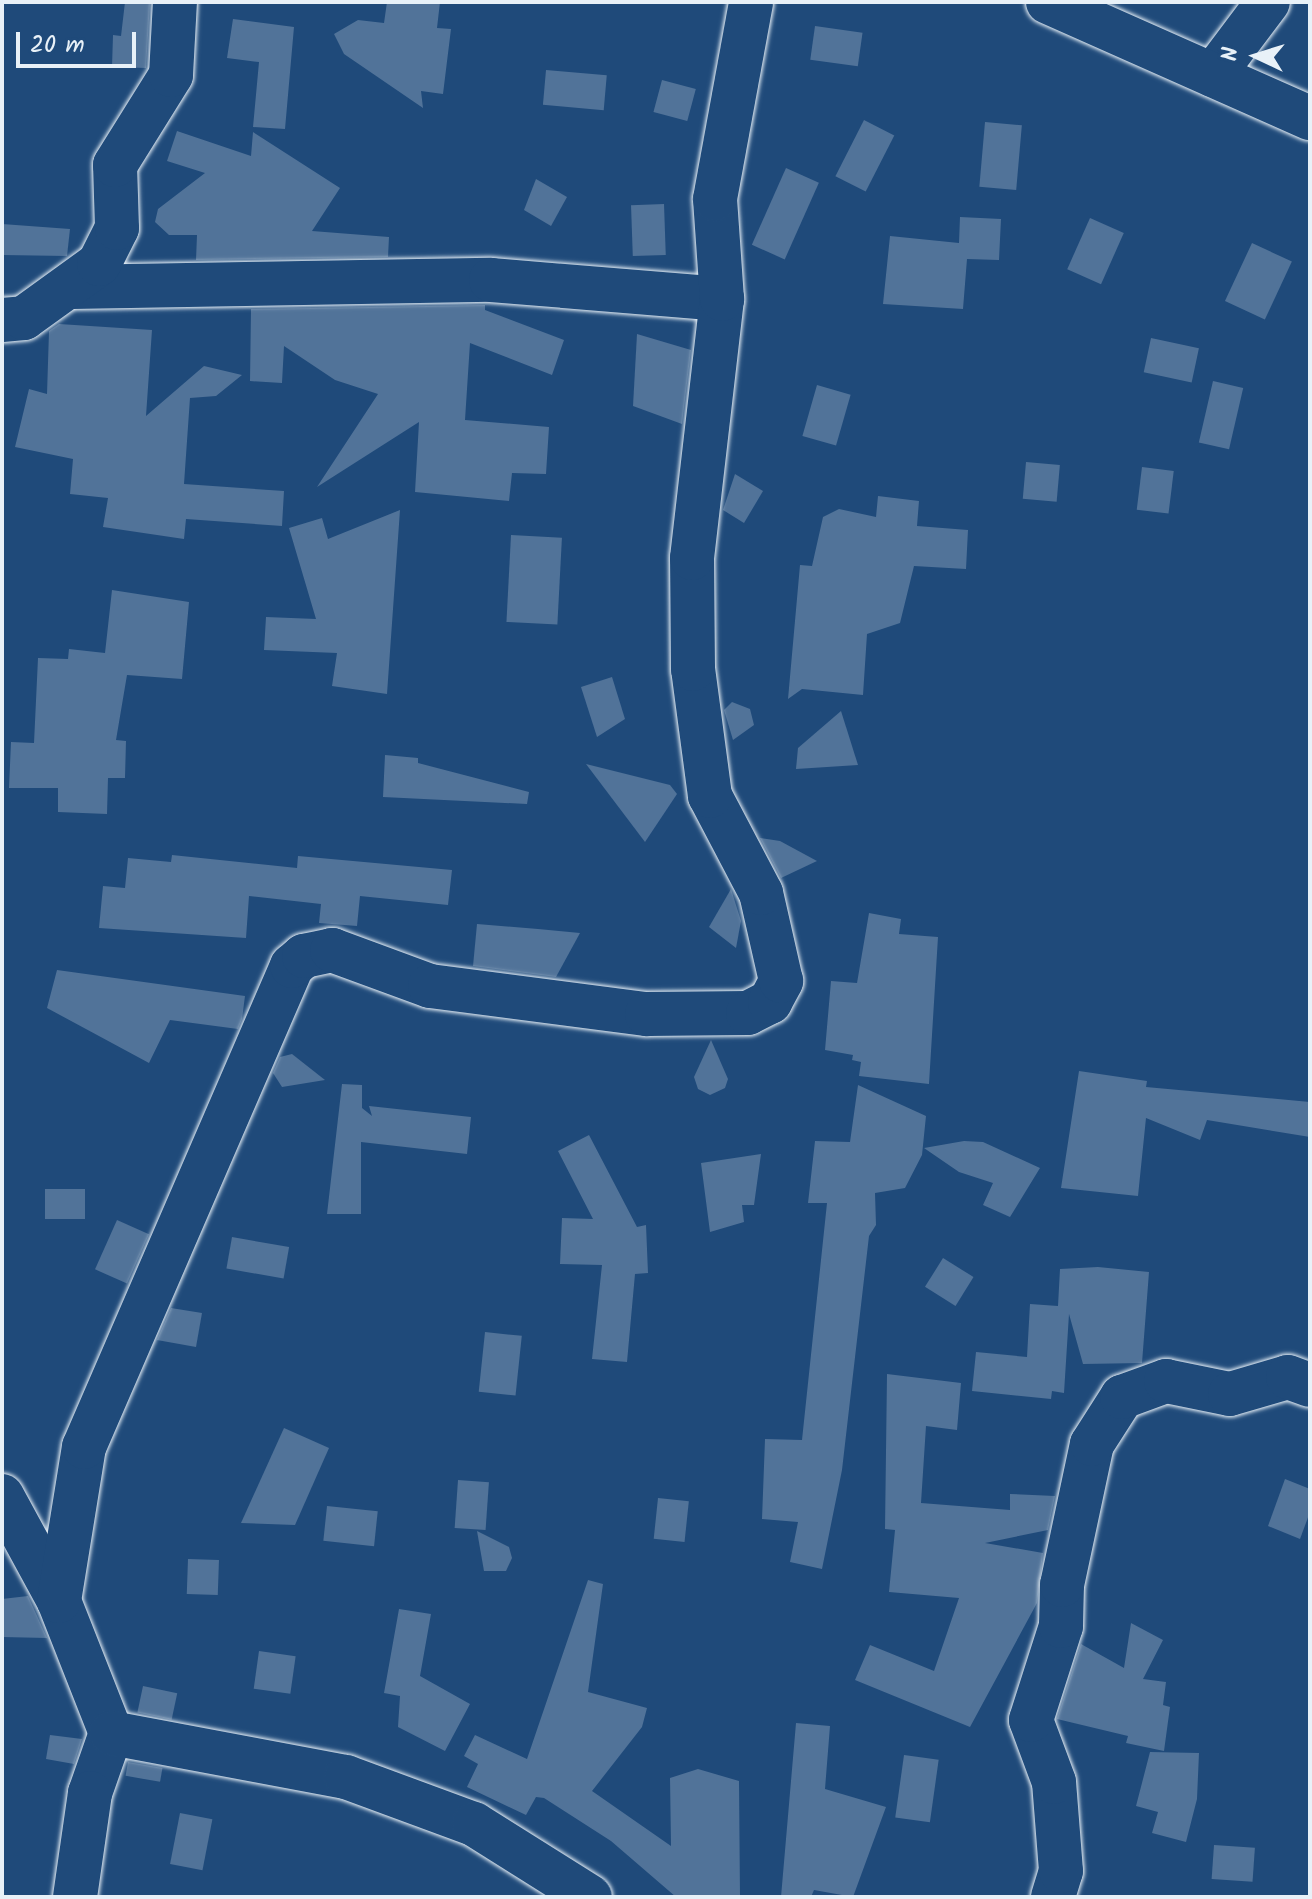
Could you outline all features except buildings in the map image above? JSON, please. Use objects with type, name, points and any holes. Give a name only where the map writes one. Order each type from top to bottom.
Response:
[{"type":"street","points":[[2,320],[24,318],[72,287],[99,264],[117,228],[115,165],[171,75],[175,2]]},
{"type":"street","points":[[59,1601],[84,1447],[292,966],[304,956],[332,950],[430,986],[647,1014],[748,1013],[770,1002],[781,981],[761,893],[710,796],[693,669],[692,558],[722,299],[715,199],[751,2]]},
{"type":"street","points":[[1048,2],[1310,118]]},
{"type":"street","points":[[1213,75],[1268,2]]},
{"type":"street","points":[[72,287],[491,280],[722,299]]},
{"type":"street","points":[[1053,1897],[1061,1871],[1054,1782],[1031,1720],[1061,1626],[1062,1585],[1092,1444],[1122,1397],[1166,1381],[1230,1394],[1288,1377],[1310,1385]]},
{"type":"street","points":[[2,1496],[59,1601],[111,1733],[90,1793],[75,1897]]},
{"type":"street","points":[[111,1733],[346,1777],[474,1824],[590,1897]]}]
